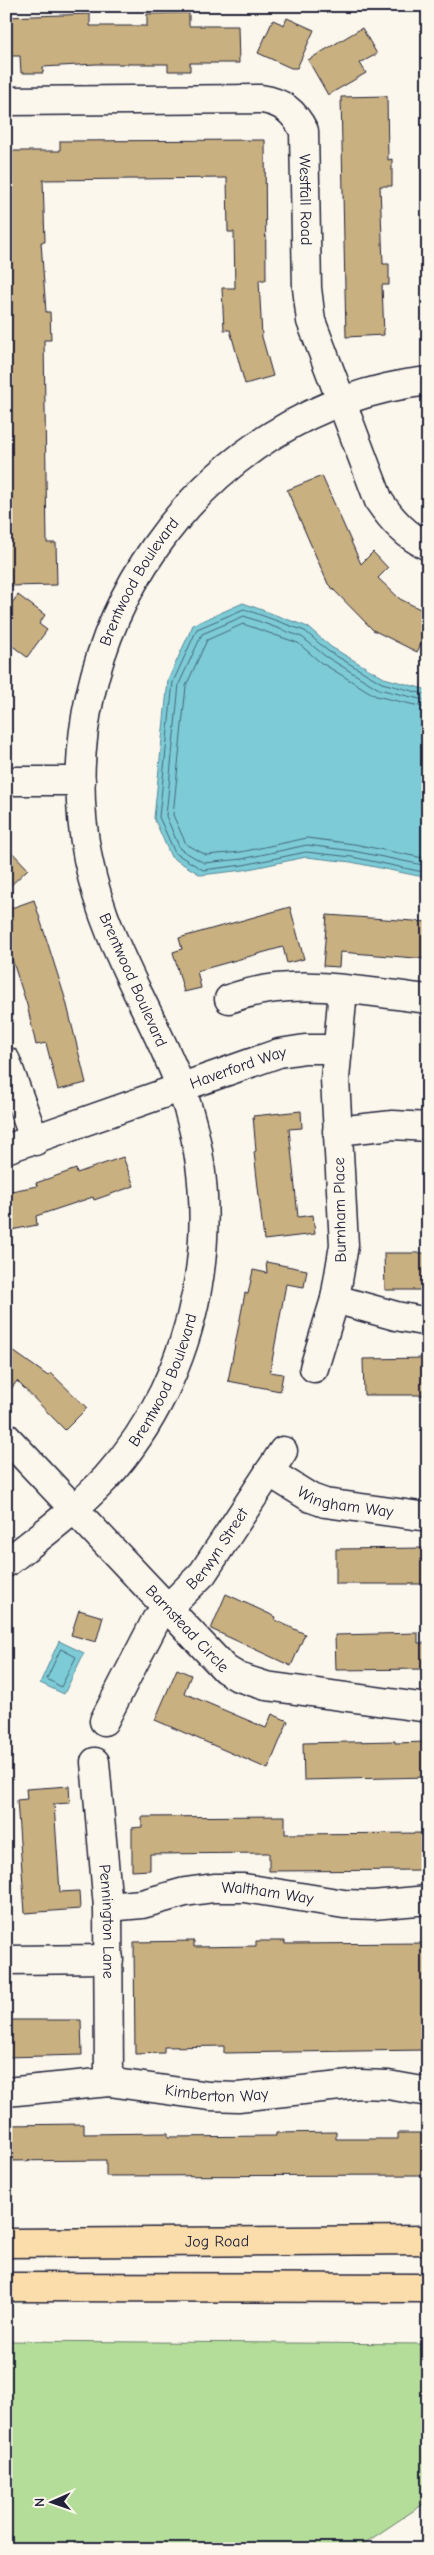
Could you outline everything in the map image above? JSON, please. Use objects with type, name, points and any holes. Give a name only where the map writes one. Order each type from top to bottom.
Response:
[{"type":"main road","name":"Jog Road","points":[[6,2243],[428,2240]]},
{"type":"main road","points":[[6,2287],[428,2288]]},
{"type":"street","name":"Westfall Road","points":[[6,101],[261,99],[275,101],[288,108],[298,118],[304,131],[307,288],[315,336],[379,501],[401,528],[428,546]]},
{"type":"street","name":"Brentwood Boulevard","points":[[6,1563],[74,1510],[107,1476],[141,1430],[160,1398],[176,1363],[194,1310],[202,1263],[202,1184],[198,1153],[181,1088],[118,953],[100,907],[88,859],[81,781],[86,713],[99,658],[123,598],[147,557],[176,518],[203,490],[246,453],[287,427],[340,402],[370,392],[428,381]]},
{"type":"street","points":[[6,780],[81,781]]},
{"type":"street","points":[[229,1000],[272,987],[299,985],[428,999]]},
{"type":"street","points":[[337,1049],[343,990]]},
{"type":"street","name":"Haverford Way","points":[[6,1149],[35,1141],[278,1053],[305,1049],[337,1049]]},
{"type":"street","name":"Burnham Place","points":[[314,1368],[335,1298],[344,1245],[335,1079],[337,1049]]},
{"type":"street","points":[[6,1061],[35,1141]]},
{"type":"street","points":[[337,1131],[392,1125],[428,1127]]},
{"type":"street","points":[[335,1298],[396,1316],[428,1322]]},
{"type":"street","name":"Barnstead Circle","points":[[6,1437],[225,1669],[252,1683],[428,1708]]},
{"type":"street","name":"Wingham Way","points":[[276,1462],[311,1498],[325,1503],[428,1517]]},
{"type":"street","name":"Berwyn Street","points":[[104,1721],[148,1632],[166,1608],[203,1573],[276,1462]]},
{"type":"street","name":"Pennington Lane","points":[[95,1762],[108,1907],[109,2082]]},
{"type":"street","name":"Waltham Way","points":[[108,1907],[142,1904],[185,1892],[214,1888],[244,1888],[344,1904],[373,1905],[428,1900]]},
{"type":"street","points":[[6,1960],[108,1959]]},
{"type":"street","name":"Kimberton Way","points":[[6,2092],[109,2082],[209,2096],[238,2097],[359,2084],[388,2085],[428,2092]]},
{"type":"green space","points":[[6,2341],[428,2344],[428,2501],[356,2549],[6,2549]]},
{"type":"water","points":[[243,603],[308,627],[331,647],[384,678],[428,690],[428,878],[351,862],[306,857],[244,870],[201,875],[171,857],[154,818],[168,680],[193,625]]},
{"type":"water","points":[[59,1641],[84,1653],[64,1694],[40,1683]]},
{"type":"building","points":[[189,13],[189,26],[238,26],[239,63],[190,63],[190,71],[168,71],[168,64],[96,64],[43,67],[43,73],[21,73],[20,56],[6,56],[6,17],[90,14],[90,26],[147,26],[147,14]]},
{"type":"building","points":[[287,18],[314,30],[297,68],[291,68],[258,53],[273,20],[284,25]]},
{"type":"building","points":[[362,28],[377,54],[360,63],[366,73],[328,95],[308,60]]},
{"type":"building","points":[[387,96],[388,160],[392,159],[392,186],[380,186],[383,264],[389,264],[389,285],[382,285],[384,335],[346,337],[341,97]]},
{"type":"building","points":[[265,140],[266,280],[259,280],[262,337],[273,376],[245,384],[230,330],[224,330],[222,288],[235,288],[234,232],[228,232],[227,178],[43,180],[45,242],[41,242],[46,312],[50,312],[51,340],[44,340],[47,543],[56,543],[57,585],[9,586],[6,456],[6,151],[60,151],[60,141]]},
{"type":"building","points":[[322,476],[361,564],[373,552],[388,568],[378,578],[400,599],[428,613],[428,630],[417,652],[373,630],[328,584],[287,490]]},
{"type":"building","points":[[18,595],[45,615],[39,624],[47,630],[27,657],[6,641],[6,611]]},
{"type":"building","points":[[6,846],[28,869],[6,890]]},
{"type":"building","points":[[34,900],[66,1001],[86,1083],[58,1090],[46,1043],[36,1045],[27,1005],[10,953],[6,954],[6,910]]},
{"type":"building","points":[[290,907],[304,959],[287,963],[283,947],[197,971],[201,988],[184,992],[173,952],[182,949],[179,938]]},
{"type":"building","points":[[327,915],[428,922],[428,959],[340,952],[339,967],[323,966]]},
{"type":"building","points":[[301,1111],[302,1128],[289,1129],[298,1217],[313,1215],[315,1234],[264,1240],[254,1152],[256,1151],[253,1116]]},
{"type":"building","points":[[123,1157],[134,1186],[94,1200],[93,1197],[36,1216],[37,1225],[6,1231],[6,1192],[37,1186],[36,1183],[76,1169],[77,1173]]},
{"type":"building","points":[[384,1253],[428,1253],[428,1290],[385,1290]]},
{"type":"building","points":[[266,1262],[307,1270],[304,1287],[286,1284],[270,1372],[283,1374],[280,1391],[228,1381],[245,1293],[248,1294],[253,1270],[267,1273]]},
{"type":"building","points":[[6,1346],[48,1376],[51,1373],[87,1408],[65,1430],[17,1381],[6,1396]]},
{"type":"building","points":[[428,1358],[428,1395],[364,1395],[363,1359]]},
{"type":"building","points":[[426,1548],[426,1584],[336,1584],[336,1549]]},
{"type":"building","points":[[226,1594],[276,1617],[275,1620],[305,1634],[291,1666],[211,1629]]},
{"type":"building","points":[[79,1610],[103,1617],[96,1642],[71,1635]]},
{"type":"building","points":[[418,1633],[418,1643],[426,1643],[426,1669],[336,1670],[335,1635]]},
{"type":"building","points":[[177,1669],[191,1675],[184,1693],[266,1728],[272,1714],[288,1721],[268,1769],[155,1720]]},
{"type":"building","points":[[395,1741],[395,1743],[428,1742],[428,1777],[304,1780],[303,1743]]},
{"type":"building","points":[[69,1786],[70,1803],[54,1804],[60,1892],[79,1891],[80,1909],[25,1913],[17,1800],[27,1799],[26,1789]]},
{"type":"building","points":[[285,1816],[285,1834],[428,1833],[428,1870],[269,1871],[269,1853],[150,1854],[150,1870],[132,1871],[132,1828],[142,1827],[142,1817]]},
{"type":"building","points":[[194,1941],[194,1947],[256,1946],[256,1941],[285,1941],[285,1944],[428,1943],[428,1983],[425,1983],[426,2050],[224,2053],[224,2046],[164,2047],[164,2053],[135,2054],[134,1942]]},
{"type":"building","points":[[6,2020],[81,2020],[82,2055],[6,2057]]},
{"type":"building","points":[[84,2124],[84,2134],[168,2133],[168,2137],[276,2136],[276,2133],[336,2132],[336,2139],[398,2139],[398,2133],[428,2133],[428,2175],[106,2176],[106,2160],[6,2161],[6,2125]]}]
